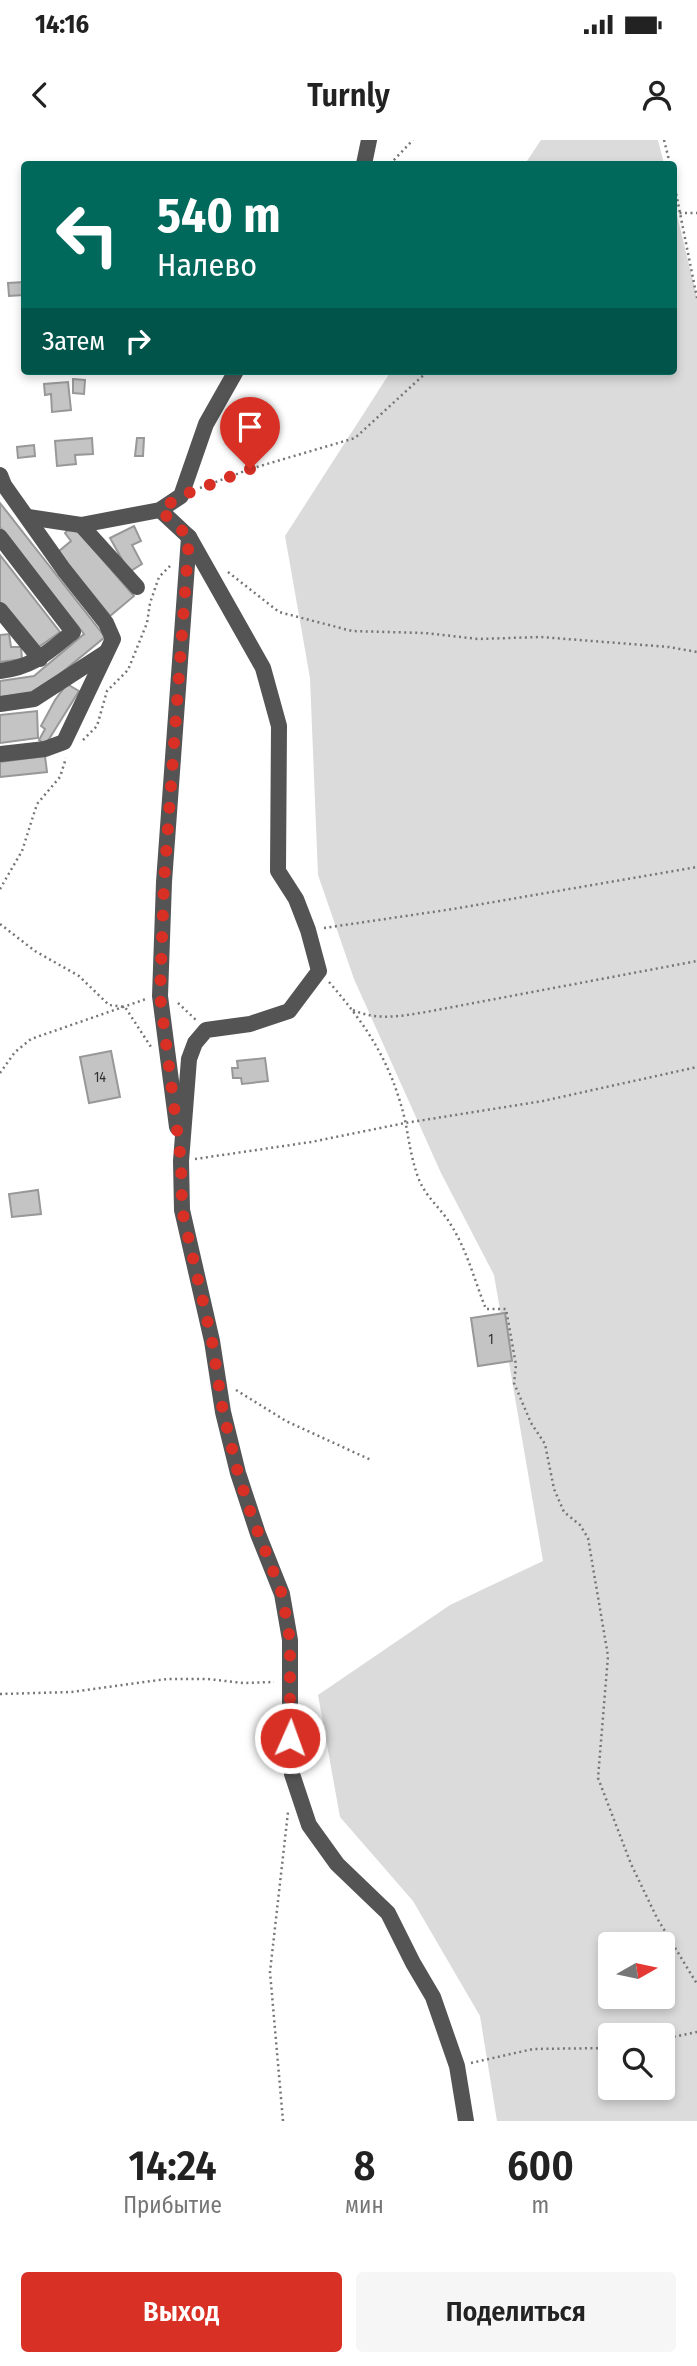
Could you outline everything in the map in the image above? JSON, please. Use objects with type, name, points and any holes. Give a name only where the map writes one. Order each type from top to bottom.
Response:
[{"type":"street","points":[[365,161],[369,140]]},
{"type":"street","points":[[28,517],[80,525],[160,510],[181,496],[206,424],[234,375]]},
{"type":"street","points":[[0,475],[4,485],[64,570],[106,623],[113,639],[64,742],[45,749],[0,754]]},
{"type":"street","points":[[160,510],[189,537],[263,668],[279,726],[278,871],[296,899],[320,971],[289,1012],[250,1024],[206,1030],[195,1043],[189,1059],[181,1161]]},
{"type":"street","points":[[80,525],[137,587]]},
{"type":"street","points":[[0,537],[74,632],[40,659],[20,668],[0,671]]},
{"type":"street","points":[[189,537],[164,882],[160,996],[181,1161],[182,1210],[238,1473],[282,1594],[290,1640],[292,1774],[309,1825],[337,1864],[388,1913],[412,1963],[433,1997],[457,2066],[466,2121]]},
{"type":"street","points":[[0,610],[6,625],[40,659]]},
{"type":"street","points":[[0,704],[34,699],[107,652]]},
{"type":"path","points":[[393,161],[413,140]]},
{"type":"path","points":[[664,140],[669,161]]},
{"type":"path","points":[[677,198],[697,298]]},
{"type":"path","points":[[677,213],[697,213]]},
{"type":"path","points":[[181,496],[250,469],[355,438],[424,375]]},
{"type":"path","points":[[219,564],[279,612],[352,631],[425,633],[478,639],[541,637],[669,647],[697,652]]},
{"type":"path","points":[[308,930],[453,909],[697,867]]},
{"type":"path","points":[[0,924],[35,951],[79,976],[109,1005],[125,1007]]},
{"type":"path","points":[[352,1010],[368,1017],[402,1016],[697,961]]},
{"type":"path","points":[[320,971],[370,1033],[387,1069],[405,1122],[409,1150],[418,1180],[429,1199],[451,1225],[486,1309],[506,1309],[516,1365],[514,1383],[531,1423],[545,1444],[554,1489],[564,1511],[580,1525],[588,1538],[608,1656],[598,1778],[631,1864],[657,1918],[697,1984]]},
{"type":"path","points":[[0,1073],[15,1052],[31,1039],[151,997],[168,996],[206,1030]]},
{"type":"path","points":[[125,1007],[162,1065],[170,1068]]},
{"type":"path","points":[[181,1161],[311,1142],[405,1122],[543,1101],[697,1067]]},
{"type":"path","points":[[218,1380],[286,1421],[371,1460]]},
{"type":"path","points":[[0,1694],[71,1692],[167,1679],[208,1679],[243,1683],[291,1682]]},
{"type":"path","points":[[283,2121],[270,1972],[289,1800]]},
{"type":"path","points":[[675,2037],[697,2032]]},
{"type":"path","points":[[457,2066],[533,2049],[598,2048]]},
{"type":"shaded area","points":[[541,140],[658,140],[663,161],[527,161]]},
{"type":"shaded area","points":[[677,215],[697,297],[697,2121],[497,2121],[480,2016],[413,1901],[340,1817],[318,1695],[450,1605],[543,1561],[494,1275],[441,1173],[354,979],[318,875],[310,678],[285,536],[388,375],[677,375]]},
{"type":"building","points":[[21,282],[21,295],[9,296],[8,283]]},
{"type":"building","points":[[73,379],[85,380],[84,394],[73,393]]},
{"type":"building","points":[[68,382],[71,410],[52,412],[51,394],[45,395],[44,384]]},
{"type":"building","points":[[92,438],[93,454],[75,455],[76,464],[57,466],[55,441]]},
{"type":"building","points":[[137,438],[144,438],[143,456],[135,456]]},
{"type":"building","points":[[34,445],[35,456],[18,458],[17,447]]},
{"type":"building","points":[[0,503],[105,637],[38,692],[0,697],[0,681],[34,676],[84,634],[0,527]]},
{"type":"building","points":[[134,526],[141,541],[132,545],[142,564],[129,572],[110,538]]},
{"type":"building","points":[[69,529],[78,531],[134,596],[110,616],[58,552],[71,541],[65,533]]},
{"type":"building","points":[[0,555],[60,632],[36,649],[0,602]]},
{"type":"building","points":[[9,634],[11,647],[21,647],[22,659],[0,662],[0,635]]},
{"type":"building","points":[[67,684],[79,691],[46,744],[39,740],[45,729],[41,726]]},
{"type":"building","points":[[37,711],[38,738],[0,743],[0,715]]},
{"type":"building","points":[[45,756],[47,772],[0,777],[0,762]]},
{"type":"building","points":[[111,1051],[120,1097],[89,1103],[80,1057]]},
{"type":"building","points":[[265,1058],[268,1081],[242,1084],[241,1078],[233,1078],[232,1068],[238,1068],[237,1061]]},
{"type":"building","points":[[38,1190],[41,1214],[12,1217],[9,1194]]},
{"type":"building","points":[[505,1313],[512,1361],[478,1366],[471,1318]]},
{"type":"route","points":[[250,469],[181,496],[160,510],[189,537],[164,882],[160,996],[181,1161],[182,1210],[212,1341],[223,1412],[251,1514],[282,1594],[290,1640],[290,1738]]}]
